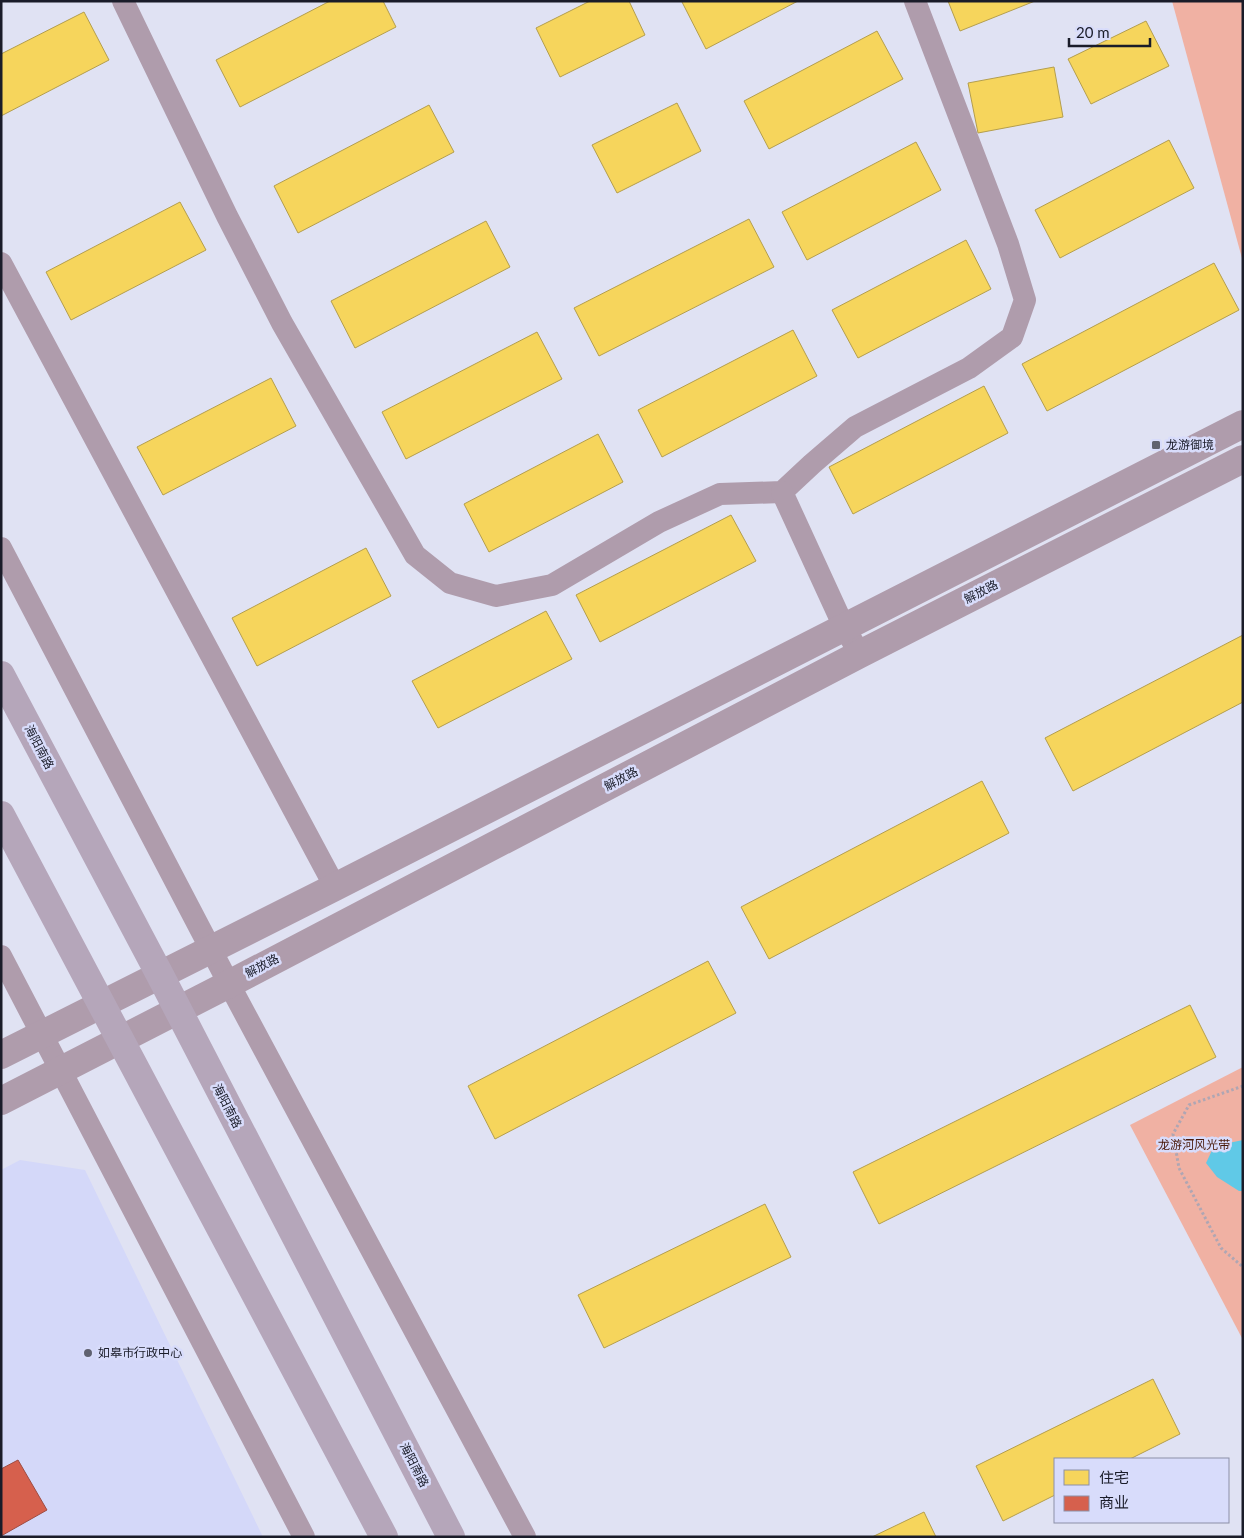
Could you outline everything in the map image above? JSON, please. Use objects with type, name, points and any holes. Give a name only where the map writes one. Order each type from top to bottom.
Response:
[{"type":"main road","name":"海阳南路","points":[[1,675],[160,975],[451,1537]]},
{"type":"main road","points":[[1,815],[384,1537]]},
{"type":"street","points":[[123,1],[223,208],[282,323],[415,555],[450,583],[496,596],[552,585],[659,522],[720,494],[782,492],[855,427],[969,368],[1012,337],[1025,300],[1008,244],[915,1]]},
{"type":"street","points":[[1,263],[335,887]]},
{"type":"street","points":[[1,1055],[335,887],[1243,424]]},
{"type":"street","name":"解放路","points":[[1,1101],[860,654],[1243,459]]},
{"type":"street","points":[[782,492],[844,627],[860,654]]},
{"type":"street","points":[[1,548],[152,839],[211,948],[228,984],[525,1537]]},
{"type":"street","points":[[1,956],[304,1537]]},
{"type":"path","points":[[1243,1086],[1189,1105],[1173,1134],[1179,1168],[1221,1248],[1243,1267]]},
{"type":"shaded area","name":"如皋市行政中心","points":[[20,1160],[85,1170],[263,1537],[1,1537],[1,1170]]},
{"type":"green space","points":[[1172,1],[1243,1],[1243,262]]},
{"type":"green space","name":"龙游河风光带","points":[[1243,1067],[1243,1340],[1130,1125]]},
{"type":"water","points":[[1243,1140],[1243,1191],[1239,1191],[1217,1177],[1206,1163],[1214,1146]]},
{"type":"building: 住宅","points":[[330,1],[383,1],[396,27],[240,107],[216,60]]},
{"type":"building: 住宅","points":[[590,1],[629,1],[645,35],[560,77],[536,28]]},
{"type":"building: 住宅","points":[[683,1],[798,1],[706,49]]},
{"type":"building: 住宅","points":[[948,1],[1035,1],[960,31]]},
{"type":"building: 住宅","points":[[84,12],[109,60],[1,116],[1,54]]},
{"type":"building: 住宅","points":[[1146,21],[1169,66],[1091,104],[1068,59]]},
{"type":"building: 住宅","points":[[877,31],[903,79],[769,149],[744,101]]},
{"type":"building: 住宅","points":[[1054,67],[1063,117],[978,133],[968,83]]},
{"type":"building: 住宅","points":[[677,103],[701,151],[617,193],[592,145]]},
{"type":"building: 住宅","points":[[429,105],[454,152],[298,233],[274,186]]},
{"type":"building: 住宅","points":[[1169,140],[1194,188],[1060,258],[1035,210]]},
{"type":"building: 住宅","points":[[916,142],[941,190],[807,260],[782,212]]},
{"type":"building: 住宅","points":[[180,202],[206,250],[71,320],[46,272]]},
{"type":"building: 住宅","points":[[749,219],[774,267],[599,356],[574,308]]},
{"type":"building: 住宅","points":[[486,221],[510,267],[355,348],[331,301]]},
{"type":"building: 住宅","points":[[966,240],[991,289],[858,358],[832,310]]},
{"type":"building: 住宅","points":[[1214,263],[1239,310],[1047,411],[1022,364]]},
{"type":"building: 住宅","points":[[793,330],[817,376],[662,457],[638,410]]},
{"type":"building: 住宅","points":[[537,332],[562,379],[406,459],[382,412]]},
{"type":"building: 住宅","points":[[271,378],[296,426],[163,495],[137,447]]},
{"type":"building: 住宅","points":[[984,386],[1008,433],[853,514],[829,467]]},
{"type":"building: 住宅","points":[[598,434],[623,482],[489,552],[464,504]]},
{"type":"building: 住宅","points":[[731,515],[756,561],[600,642],[576,595]]},
{"type":"building: 住宅","points":[[366,548],[391,596],[257,666],[232,618]]},
{"type":"building: 住宅","points":[[546,611],[572,659],[438,728],[412,681]]},
{"type":"building: 住宅","points":[[1243,635],[1243,702],[1073,791],[1045,738]]},
{"type":"building: 住宅","points":[[982,781],[1009,833],[769,959],[741,907]]},
{"type":"building: 住宅","points":[[708,961],[736,1013],[495,1139],[468,1086]]},
{"type":"building: 住宅","points":[[1190,1005],[1216,1057],[879,1224],[853,1172]]},
{"type":"building: 住宅","points":[[765,1204],[791,1257],[604,1348],[578,1295]]},
{"type":"building: 住宅","points":[[1153,1379],[1180,1434],[1132,1458],[1054,1458],[1054,1496],[1003,1521],[976,1466]]},
{"type":"building: 住宅","points":[[924,1512],[936,1537],[872,1537]]},
{"type":"building: 商业","points":[[18,1460],[47,1510],[1,1536],[1,1469]]},
{"type":"place","name":"龙游御境","points":[[1156,445]]},
{"type":"place","name":"如皋市行政中心","points":[[88,1353]]}]
